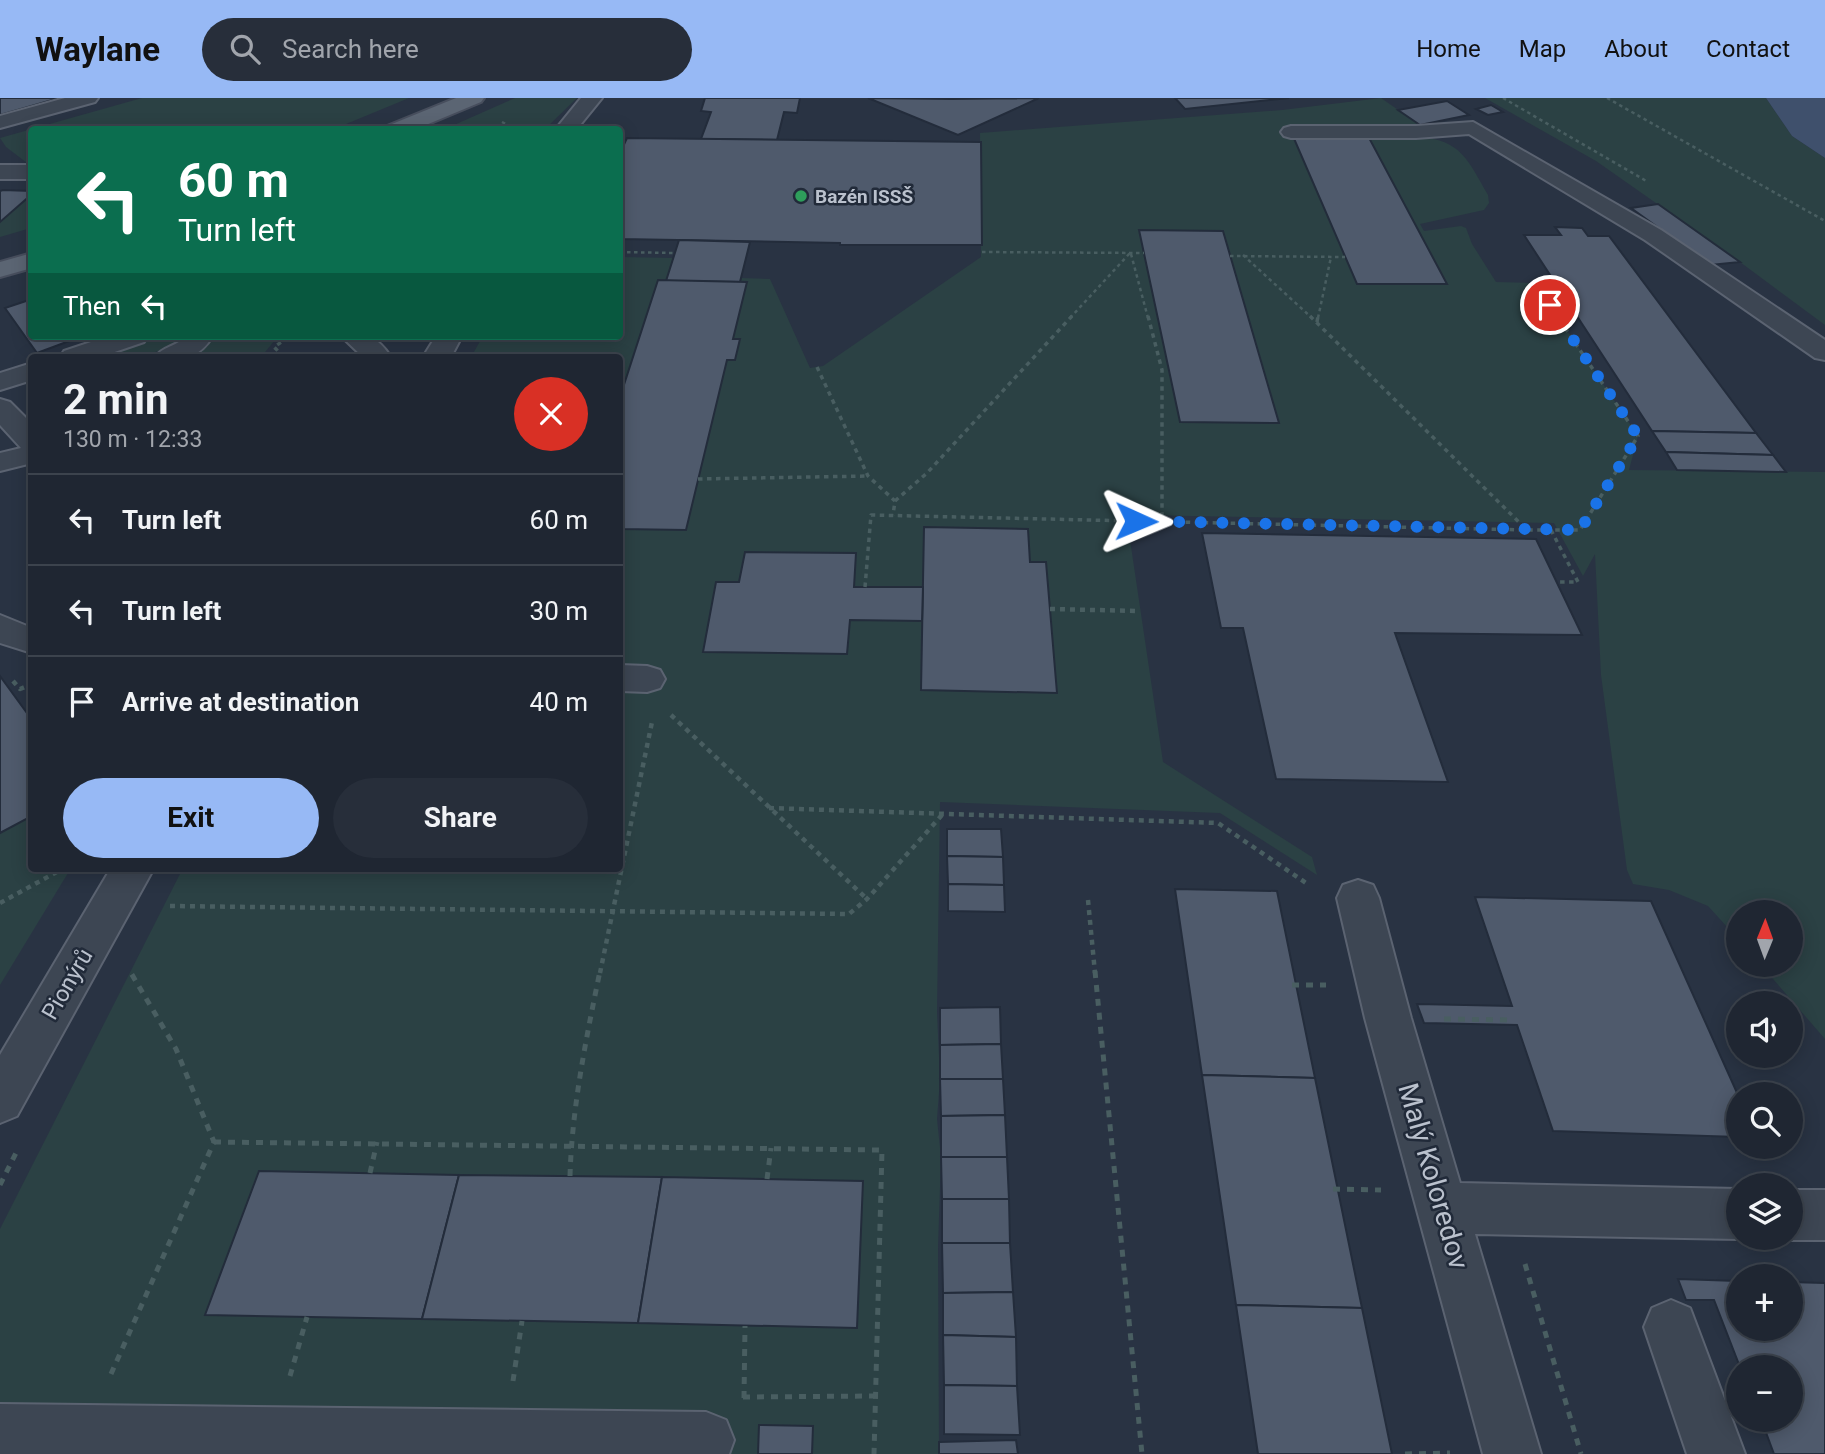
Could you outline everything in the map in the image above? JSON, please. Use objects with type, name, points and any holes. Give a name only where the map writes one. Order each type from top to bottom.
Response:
[{"type":"main road","points":[[404,126],[474,98]]},
{"type":"main road","points":[[0,270],[28,261]]},
{"type":"street","points":[[0,122],[88,98]]},
{"type":"street","points":[[568,126],[592,98]]},
{"type":"street","points":[[1291,132],[1416,132],[1473,128],[1653,235],[1825,352]]},
{"type":"street","points":[[0,155],[17,172]]},
{"type":"street","points":[[83,354],[123,340]]},
{"type":"street","points":[[176,354],[191,347],[197,340]]},
{"type":"street","points":[[0,382],[28,373]]},
{"type":"street","points":[[12,409],[28,435]]},
{"type":"street","points":[[0,463],[28,455]]},
{"type":"street","name":"Pionýrů","points":[[0,1100],[131,872]]},
{"type":"street","name":"Malý Koloredov","points":[[1336,893],[1388,1018],[1512,1454]]},
{"type":"street","points":[[1444,1208],[1726,1214]]},
{"type":"street","points":[[1803,1214],[1825,1215]]},
{"type":"street","points":[[1671,1327],[1716,1454]]},
{"type":"street","points":[[0,1432],[85,1434],[725,1424]]},
{"type":"path","points":[[1607,98],[1825,221]]},
{"type":"path","points":[[498,121],[509,126]]},
{"type":"path","points":[[623,252],[675,253]]},
{"type":"path","points":[[982,252],[1144,253]]},
{"type":"path","points":[[893,515],[895,501],[927,473],[1130,253]]},
{"type":"path","points":[[1130,253],[1162,370],[1162,521]]},
{"type":"path","points":[[1230,256],[1345,257]]},
{"type":"path","points":[[1244,256],[1317,322],[1527,530]]},
{"type":"path","points":[[1317,322],[1331,257]]},
{"type":"path","points":[[865,587],[871,516],[1580,530],[1638,436],[1535,283]]},
{"type":"path","points":[[281,354],[274,347],[285,340]]},
{"type":"path","points":[[817,367],[868,476],[895,501]]},
{"type":"path","points":[[698,479],[868,476]]},
{"type":"path","points":[[1551,530],[1578,582],[1557,582]]},
{"type":"path","points":[[1049,609],[1140,611]]},
{"type":"path","points":[[666,709],[867,899]]},
{"type":"path","points":[[623,859],[653,714]]},
{"type":"path","points":[[769,808],[1218,823],[1336,893]]},
{"type":"path","points":[[161,906],[849,914],[867,899],[942,815]]},
{"type":"path","points":[[0,903],[57,872]]},
{"type":"path","points":[[570,1176],[571,1146],[586,1038],[620,872]]},
{"type":"path","points":[[1087,900],[1142,1454]]},
{"type":"path","points":[[85,1434],[214,1142],[176,1049],[127,966]]},
{"type":"path","points":[[1292,985],[1333,985]]},
{"type":"path","points":[[1388,1018],[1513,1020]]},
{"type":"path","points":[[214,1142],[882,1150],[874,1454]]},
{"type":"path","points":[[370,1173],[377,1142]]},
{"type":"path","points":[[767,1179],[771,1148]]},
{"type":"path","points":[[1333,1189],[1394,1191]]},
{"type":"path","points":[[1509,1209],[1581,1454]]},
{"type":"path","points":[[289,1381],[307,1317]]},
{"type":"path","points":[[510,1395],[522,1321]]},
{"type":"path","points":[[725,1424],[745,1326]]},
{"type":"path","points":[[1405,1454],[1456,1454]]},
{"type":"green space","points":[[142,98],[409,98],[341,126],[43,126]]},
{"type":"green space","points":[[515,98],[577,98],[548,126],[452,126]]},
{"type":"green space","points":[[1381,98],[1420,125],[1411,126],[1419,137],[1445,143],[1462,154],[1488,195],[1489,203],[1484,210],[1420,224],[1424,231],[1461,226],[1466,228],[1472,244],[1496,282],[1535,283],[1638,436],[1629,470],[1825,472],[1825,1039],[1803,1014],[1803,991],[1783,991],[1771,977],[1803,977],[1803,900],[1726,900],[1726,926],[1708,906],[1669,890],[1633,884],[1627,870],[1601,675],[1595,554],[1583,576],[1554,523],[1140,515],[1129,533],[1163,762],[1312,857],[1317,875],[1220,813],[940,802],[937,1012],[940,1079],[937,1119],[941,1157],[938,1247],[939,1454],[0,1454],[0,1229],[181,872],[623,872],[623,529],[686,530],[727,360],[735,360],[733,339],[746,282],[740,282],[741,278],[770,279],[810,368],[823,366],[981,257],[980,133],[1282,110]],"holes":[[[1293,134],[1446,284],[1357,284]]]},
{"type":"green space","points":[[1485,98],[1766,98],[1792,136],[1825,158],[1825,325],[1596,161]]},
{"type":"green space","points":[[28,130],[28,164],[6,147],[0,138]]},
{"type":"green space","points":[[28,197],[28,229],[0,237],[0,222]]},
{"type":"green space","points":[[623,257],[673,258],[666,281],[658,281],[623,388],[623,354],[473,354],[481,340],[623,340]]},
{"type":"green space","points":[[123,340],[275,340],[263,354],[160,354],[158,351],[150,354],[102,354]]},
{"type":"green space","points":[[28,818],[28,872],[69,872],[0,985],[0,833]]},
{"type":"water","points":[[1766,98],[1825,98],[1825,158],[1792,136]]},
{"type":"building","points":[[0,98],[59,98],[0,115]]},
{"type":"building","points":[[705,98],[800,98],[797,113],[784,112],[777,140],[701,139],[711,112],[701,111]]},
{"type":"building","points":[[868,98],[951,99],[1039,98],[958,135]]},
{"type":"building","points":[[1175,98],[1289,98],[1185,109]]},
{"type":"building","points":[[1447,101],[1469,115],[1420,125],[1398,110]]},
{"type":"building","points":[[1491,105],[1503,112],[1488,115],[1476,109]]},
{"type":"building","points":[[1292,134],[1367,134],[1447,284],[1357,284]]},
{"type":"building","name":"Bazén ISSŠ","points":[[627,138],[981,142],[982,245],[840,245],[623,239],[623,147]]},
{"type":"building","points":[[0,191],[28,191],[28,198],[0,222]]},
{"type":"building","points":[[1658,204],[1740,262],[1710,265],[1631,208]]},
{"type":"building","points":[[1555,227],[1582,228],[1588,236],[1609,236],[1756,433],[1652,431],[1524,235],[1561,235]]},
{"type":"building","points":[[1139,230],[1223,231],[1279,423],[1180,422]]},
{"type":"building","points":[[679,240],[750,242],[740,282],[666,281]]},
{"type":"building","points":[[658,280],[747,282],[733,339],[740,339],[735,360],[727,360],[686,530],[623,529],[623,388]]},
{"type":"building","points":[[28,300],[28,340],[72,340],[37,353],[5,308]]},
{"type":"building","points":[[1652,431],[1756,433],[1773,455],[1666,452]]},
{"type":"building","points":[[1666,452],[1773,455],[1786,472],[1677,470]]},
{"type":"building","points":[[924,527],[1028,529],[1030,562],[1046,562],[1057,693],[921,690]]},
{"type":"building","points":[[1202,533],[1536,539],[1582,635],[1395,633],[1448,782],[1276,779],[1243,628],[1221,628]]},
{"type":"building","points":[[745,552],[856,553],[854,587],[923,587],[922,621],[850,620],[847,654],[703,652],[716,582],[739,582]]},
{"type":"building","points":[[0,676],[28,714],[28,818],[0,833]]},
{"type":"building","points":[[947,829],[1001,829],[1003,857],[947,856]]},
{"type":"building","points":[[947,856],[1003,857],[1004,885],[948,884]]},
{"type":"building","points":[[948,884],[1004,885],[1005,912],[948,911]]},
{"type":"building","points":[[1175,889],[1277,891],[1315,1078],[1202,1075]]},
{"type":"building","points":[[1475,897],[1651,901],[1732,1082],[1726,1082],[1726,1137],[1553,1131],[1517,1025],[1424,1023],[1417,1004],[1512,1006]]},
{"type":"building","points":[[1000,1007],[1001,1044],[940,1045],[940,1008]]},
{"type":"building","points":[[1001,1044],[1003,1079],[940,1079],[940,1045]]},
{"type":"building","points":[[1202,1075],[1315,1078],[1362,1308],[1236,1305]]},
{"type":"building","points":[[940,1079],[1003,1079],[1005,1115],[941,1116]]},
{"type":"building","points":[[1005,1115],[1007,1157],[941,1157],[941,1116]]},
{"type":"building","points":[[941,1157],[1007,1157],[1009,1199],[942,1199]]},
{"type":"building","points":[[259,1171],[459,1175],[422,1319],[205,1315]]},
{"type":"building","points":[[459,1175],[662,1177],[638,1323],[422,1319]]},
{"type":"building","points":[[662,1177],[863,1181],[857,1328],[638,1323]]},
{"type":"building","points":[[942,1199],[1009,1199],[1010,1243],[942,1243]]},
{"type":"building","points":[[942,1243],[1010,1243],[1013,1292],[943,1293]]},
{"type":"building","points":[[1678,1279],[1726,1281],[1726,1331],[1714,1300],[1686,1300]]},
{"type":"building","points":[[1803,1282],[1825,1283],[1825,1454],[1774,1454],[1766,1432],[1803,1432],[1803,1355],[1735,1355],[1730,1341],[1803,1341]]},
{"type":"building","points":[[1013,1292],[1016,1337],[943,1335],[943,1293]]},
{"type":"building","points":[[1236,1305],[1362,1308],[1392,1454],[1258,1454]]},
{"type":"building","points":[[943,1335],[1016,1337],[1017,1386],[944,1385]]},
{"type":"building","points":[[944,1385],[1017,1386],[1020,1435],[944,1434]]},
{"type":"building","points":[[759,1425],[813,1426],[812,1454],[758,1454]]},
{"type":"building","points":[[1016,1440],[1018,1454],[939,1454],[939,1442]]},
{"type":"place","name":"Bazén ISSŠ","points":[[801,196]]},
{"type":"route","points":[[1136,521],[1580,530],[1638,436],[1550,305]]}]
